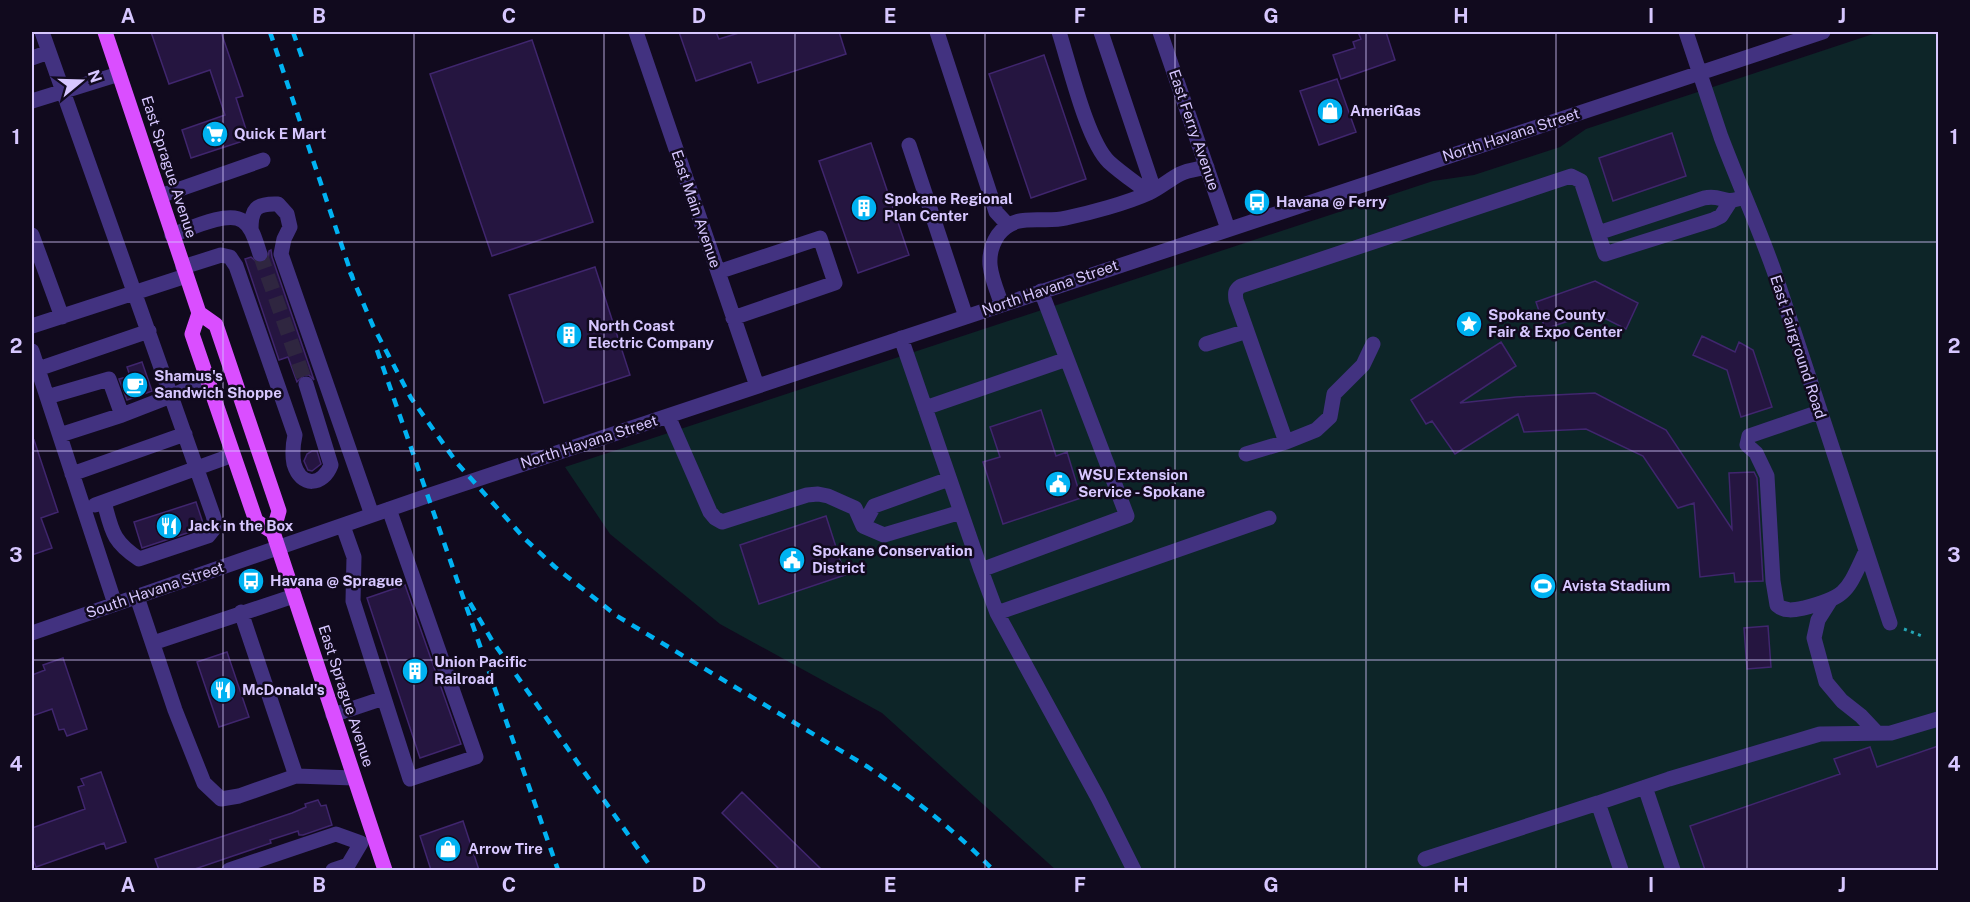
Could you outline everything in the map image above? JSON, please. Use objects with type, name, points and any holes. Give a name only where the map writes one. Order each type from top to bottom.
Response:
[{"type":"main road","name":"East Sprague Avenue","points":[[105,32],[185,272],[200,313],[216,325],[279,511],[273,532],[354,778],[368,840],[385,870]]},
{"type":"main road","name":"East Sprague Avenue","points":[[200,313],[192,334],[207,380],[256,521],[273,532]]},
{"type":"street","points":[[42,32],[208,497],[216,526],[208,536],[139,559],[126,550],[112,535],[104,502]]},
{"type":"street","name":"East Main Avenue","points":[[636,32],[757,386]]},
{"type":"street","points":[[937,32],[996,212],[1008,225]]},
{"type":"street","points":[[1059,32],[1091,134],[1100,151],[1108,161],[1151,192]]},
{"type":"street","points":[[1101,32],[1151,192]]},
{"type":"street","name":"East Ferry Avenue","points":[[1160,32],[1228,228]]},
{"type":"street","name":"East Fairground Road","points":[[1686,32],[1721,136],[1737,199],[1757,224],[1774,271],[1890,623]]},
{"type":"street","name":"North Havana Street","points":[[278,548],[1228,228],[1823,32]]},
{"type":"street","points":[[32,58],[49,52]]},
{"type":"street","points":[[32,101],[119,74]]},
{"type":"street","points":[[909,145],[966,317]]},
{"type":"street","points":[[160,196],[263,160]]},
{"type":"street","points":[[1002,305],[988,258],[999,234],[1008,225],[1020,219],[1058,220],[1082,215],[1151,192],[1183,172],[1207,167]]},
{"type":"street","points":[[1286,442],[1235,294],[1237,288],[1565,177],[1575,177],[1581,181],[1605,254],[1713,220],[1721,216],[1737,199]]},
{"type":"street","points":[[1598,233],[1704,198],[1714,196],[1737,199]]},
{"type":"street","points":[[251,230],[251,216],[255,208],[267,203],[278,204],[287,214],[290,227],[284,238],[281,254],[372,515]]},
{"type":"street","points":[[172,235],[229,216],[243,220],[251,230],[260,254]]},
{"type":"street","points":[[32,235],[62,317]]},
{"type":"street","points":[[718,272],[820,238],[828,260],[835,283],[734,318]]},
{"type":"street","points":[[32,326],[135,293],[221,255],[230,257],[236,266],[295,435],[294,465],[300,477],[308,481],[318,481],[328,474],[331,465],[306,384]]},
{"type":"street","points":[[981,570],[1127,516],[1041,291]]},
{"type":"street","points":[[38,369],[149,331]]},
{"type":"street","points":[[1206,344],[1247,331]]},
{"type":"street","points":[[901,338],[997,613],[1098,798],[1134,870]]},
{"type":"street","points":[[1246,454],[1316,430],[1330,417],[1334,394],[1364,365],[1373,344]]},
{"type":"street","points":[[32,351],[115,604]]},
{"type":"street","points":[[925,408],[1067,359]]},
{"type":"street","points":[[47,397],[109,379],[122,415]]},
{"type":"street","points":[[60,435],[122,415],[207,380]]},
{"type":"street","points":[[1819,412],[1749,436],[1747,445],[1756,453],[1767,476],[1773,581],[1777,605],[1785,610],[1794,610],[1830,602]]},
{"type":"street","points":[[668,416],[710,512],[722,522],[807,495],[818,494],[855,508],[863,526],[884,535],[961,512]]},
{"type":"street","points":[[72,474],[185,435]]},
{"type":"street","points":[[84,509],[233,455]]},
{"type":"street","points":[[863,526],[874,506],[949,479]]},
{"type":"street","points":[[343,525],[354,557],[353,601],[410,779],[476,757],[389,509]]},
{"type":"street","points":[[997,613],[1269,518]]},
{"type":"street","name":"South Havana Street","points":[[32,633],[278,548]]},
{"type":"street","points":[[1866,551],[1846,590],[1830,602],[1818,620],[1814,638],[1826,682],[1877,733]]},
{"type":"street","points":[[153,643],[294,596]]},
{"type":"street","points":[[137,597],[204,783],[220,799],[239,796],[296,776],[354,778]]},
{"type":"street","points":[[242,612],[296,776]]},
{"type":"street","points":[[333,715],[384,698]]},
{"type":"street","points":[[1425,859],[1645,787],[1820,734],[1891,733],[1938,718]]},
{"type":"street","points":[[1645,787],[1672,870]]},
{"type":"street","points":[[1598,803],[1621,870]]},
{"type":"street","points":[[229,870],[336,834],[368,840],[348,865],[333,870]]},
{"type":"green space","name":"Spokane County Fair & Expo Center","points":[[1879,32],[1938,32],[1938,870],[1056,870],[882,713],[720,624],[610,534],[565,467],[1433,181],[1474,175],[1560,147],[1586,129]]},
{"type":"building","points":[[151,32],[221,32],[243,96],[236,98],[249,139],[191,158],[182,130],[225,115],[210,70],[169,84]]},
{"type":"building","points":[[679,32],[716,32],[719,39],[742,32],[839,32],[846,54],[758,83],[751,62],[696,81]]},
{"type":"building","points":[[1358,32],[1386,32],[1395,60],[1341,79],[1333,55],[1355,48],[1353,42],[1361,39]]},
{"type":"building","points":[[532,40],[593,222],[492,256],[430,74]]},
{"type":"building","points":[[1044,55],[1086,179],[1031,198],[989,74]]},
{"type":"building","points":[[1337,79],[1356,132],[1319,145],[1300,91]]},
{"type":"building","points":[[1672,133],[1686,176],[1613,201],[1599,158]]},
{"type":"building","name":"Spokane Regional Plan Center","points":[[871,143],[909,255],[858,273],[819,161]]},
{"type":"building","points":[[271,250],[314,380],[309,375],[304,375],[297,382],[288,357],[279,360],[245,259],[251,257],[258,263],[264,263],[268,260]]},
{"type":"building","name":"North Coast Electric Company","points":[[595,267],[630,375],[544,403],[509,295]]},
{"type":"building","points":[[1595,281],[1638,303],[1626,329],[1600,316],[1586,315],[1545,329],[1536,302]]},
{"type":"building","points":[[1702,336],[1735,352],[1739,342],[1753,350],[1772,407],[1741,417],[1727,370],[1693,355]]},
{"type":"building","points":[[1501,342],[1516,366],[1460,403],[1516,397],[1595,393],[1666,430],[1732,529],[1729,473],[1754,472],[1757,478],[1763,581],[1735,582],[1734,573],[1700,577],[1694,503],[1678,508],[1643,456],[1586,429],[1524,432],[1518,414],[1455,454],[1432,421],[1426,424],[1411,400]]},
{"type":"building","name":"Shamus's Sandwich Shoppe","points":[[142,362],[152,391],[127,400],[119,379],[130,376],[127,367]]},
{"type":"building","points":[[1041,410],[1056,456],[1067,452],[1081,498],[1003,524],[983,462],[1000,457],[990,427]]},
{"type":"building","points":[[34,440],[58,512],[41,518],[52,548],[32,555],[32,441]]},
{"type":"building","points":[[317,451],[321,464],[312,471],[308,470],[304,461],[307,454]]},
{"type":"building","name":"Jack in the Box","points":[[196,502],[204,526],[202,528],[142,548],[134,522]]},
{"type":"building","name":"Spokane Conservation District","points":[[826,516],[845,575],[759,604],[740,545]]},
{"type":"building","name":"Union Pacific Railroad","points":[[405,585],[461,744],[420,758],[367,598]]},
{"type":"building","points":[[1768,626],[1771,667],[1747,669],[1744,628]]},
{"type":"building","name":"McDonald's","points":[[227,652],[249,717],[219,727],[197,662]]},
{"type":"building","points":[[63,658],[87,729],[67,736],[64,729],[59,730],[52,709],[32,716],[32,675],[45,670],[43,665]]},
{"type":"building","points":[[1938,746],[1938,870],[1705,870],[1690,826],[1840,774],[1834,759],[1870,747],[1877,767]]},
{"type":"building","points":[[101,772],[126,842],[106,849],[104,843],[36,867],[32,856],[32,828],[85,809],[78,787],[84,785],[81,779]]},
{"type":"building","points":[[742,792],[822,870],[780,870],[722,813]]},
{"type":"building","points":[[318,800],[321,806],[326,805],[332,825],[303,835],[299,835],[298,831],[270,840],[271,843],[192,870],[159,870],[155,859],[292,813],[306,807],[305,804]]},
{"type":"building","name":"Arrow Tire","points":[[463,821],[479,870],[431,870],[420,836]]},
{"type":"tunnel","points":[[260,254],[306,384]]},
{"type":"railway","points":[[270,32],[353,279]]},
{"type":"railway","points":[[293,32],[304,63]]},
{"type":"railway","points":[[350,272],[373,326],[411,398],[457,463],[525,539],[555,567],[617,616],[868,767],[933,816],[993,870]]},
{"type":"railway","points":[[377,350],[558,870]]},
{"type":"railway","points":[[470,603],[493,642],[653,870]]},
{"type":"place","name":"AmeriGas","points":[[1330,111]]},
{"type":"place","name":"Quick E Mart","points":[[215,134]]},
{"type":"place","name":"Havana @ Ferry","points":[[1257,202]]},
{"type":"place","name":"Spokane Regional Plan Center","points":[[864,208]]},
{"type":"place","name":"Spokane County Fair & Expo Center","points":[[1469,324]]},
{"type":"place","name":"North Coast Electric Company","points":[[569,335]]},
{"type":"place","name":"Shamus's Sandwich Shoppe","points":[[135,385]]},
{"type":"place","name":"WSU Extension Service - Spokane","points":[[1058,484]]},
{"type":"place","name":"Jack in the Box","points":[[169,526]]},
{"type":"place","name":"Spokane Conservation District","points":[[792,560]]},
{"type":"place","name":"Havana @ Sprague","points":[[251,581]]},
{"type":"place","name":"Avista Stadium","points":[[1543,586]]},
{"type":"place","name":"Union Pacific Railroad","points":[[415,671]]},
{"type":"place","name":"McDonald's","points":[[223,690]]},
{"type":"place","name":"Arrow Tire","points":[[448,849]]}]
